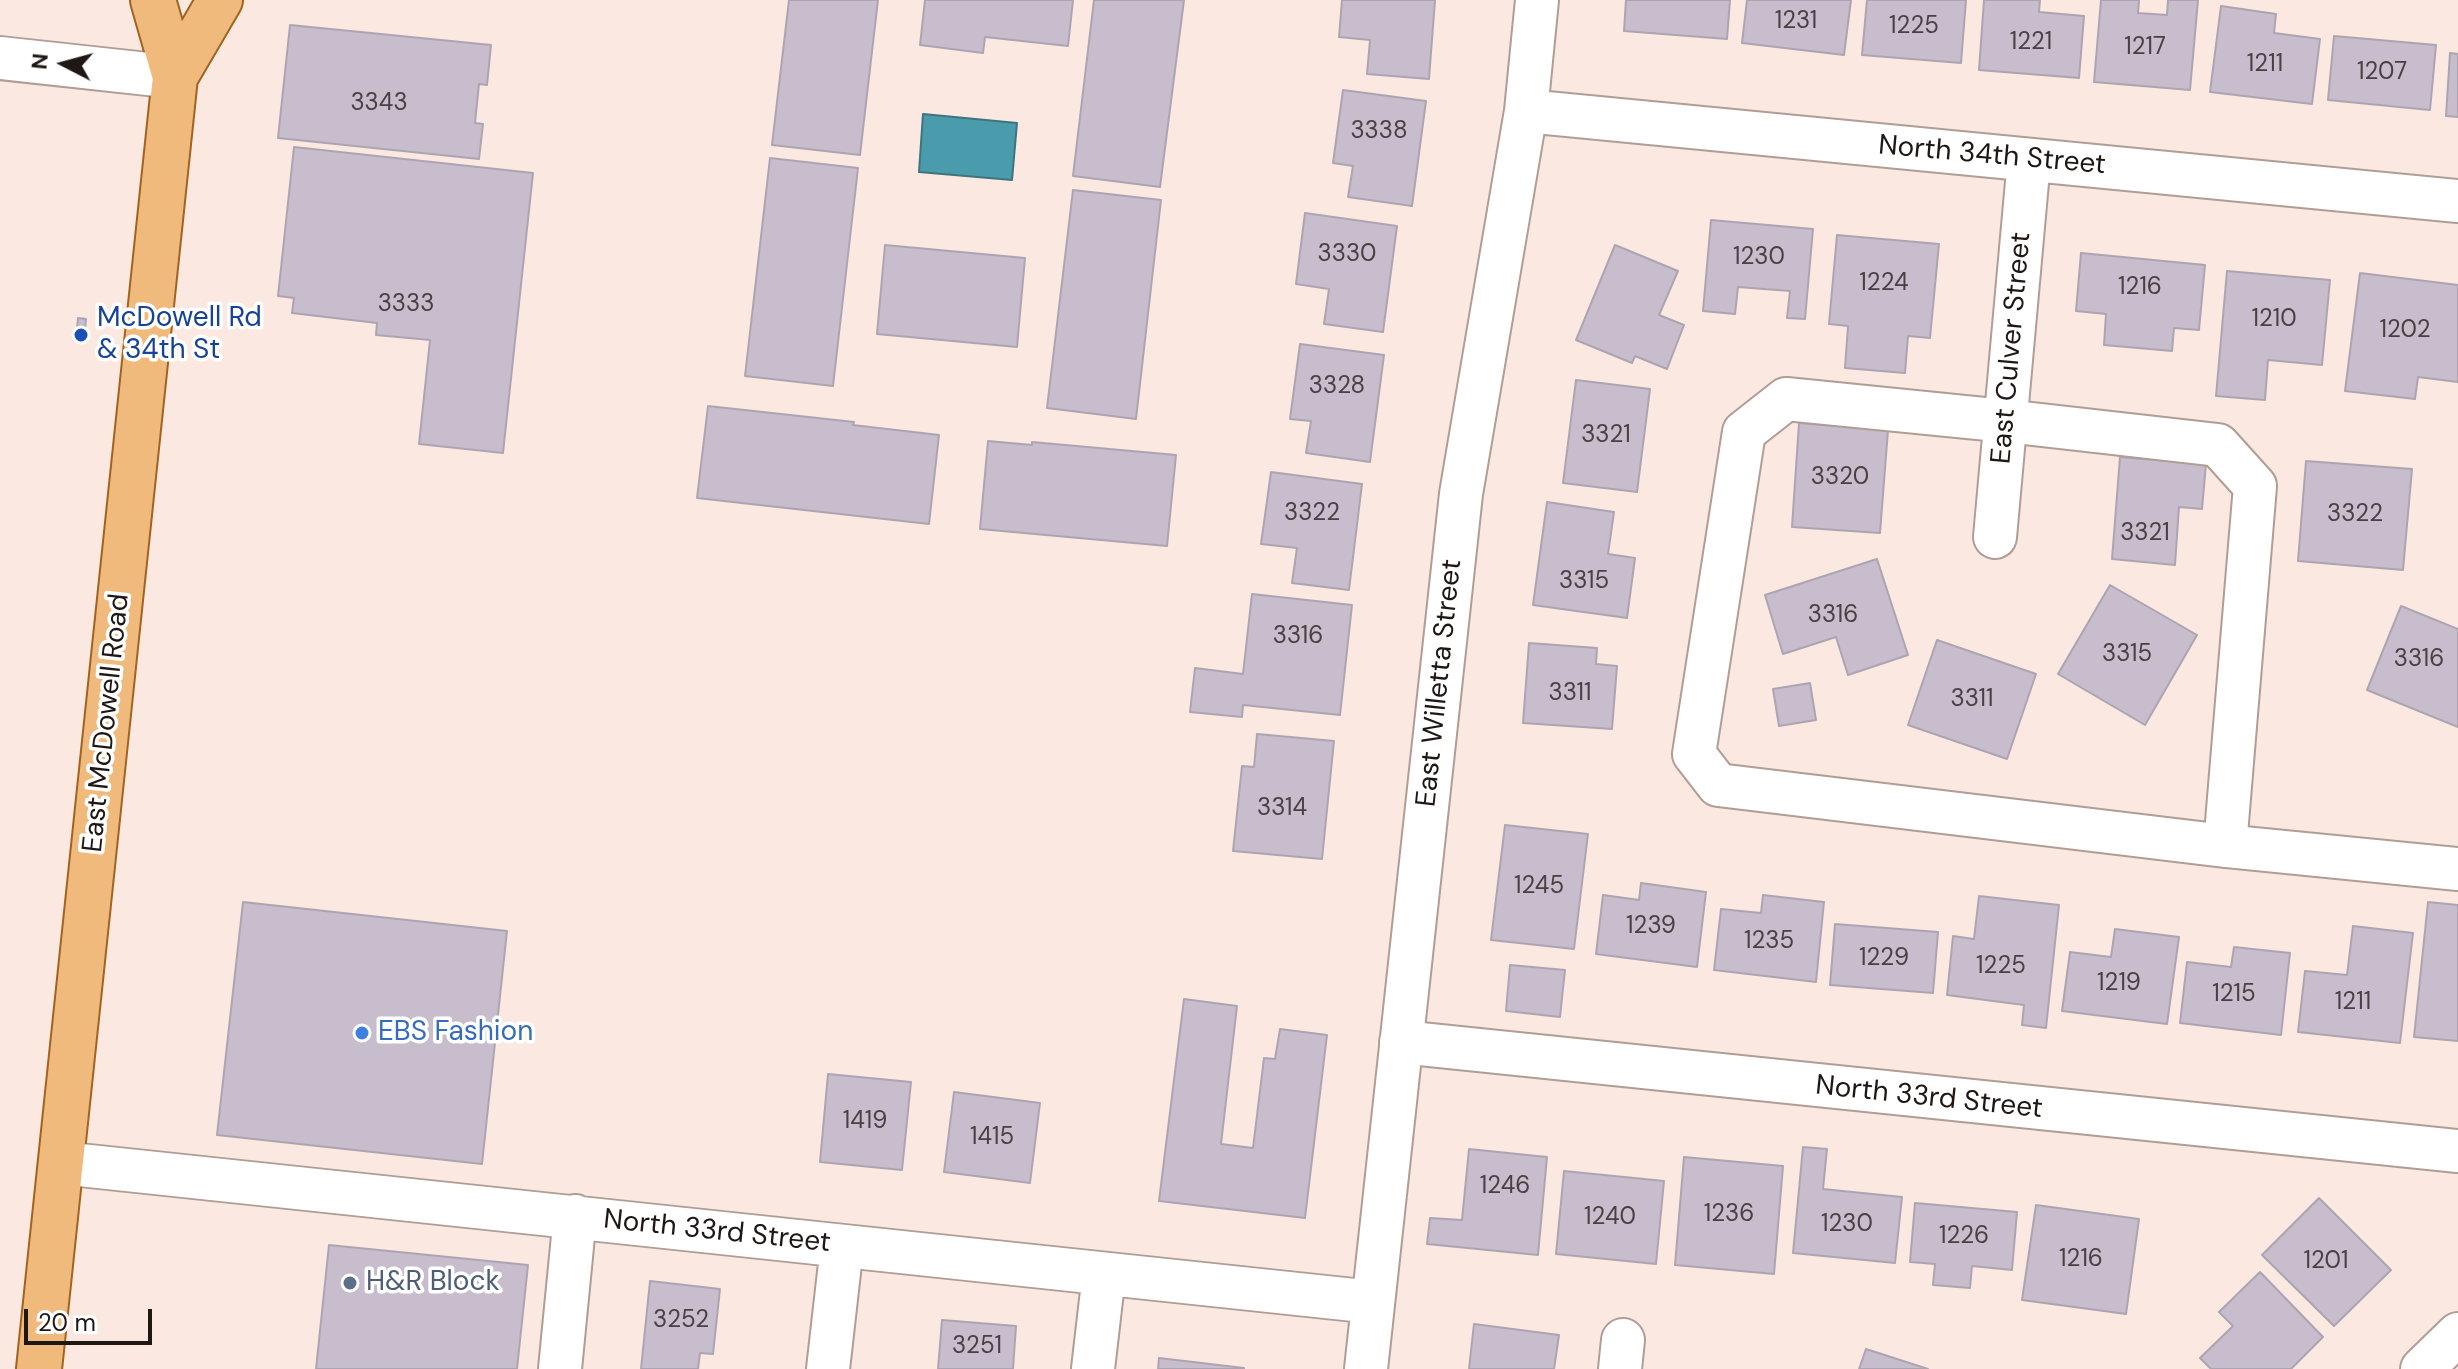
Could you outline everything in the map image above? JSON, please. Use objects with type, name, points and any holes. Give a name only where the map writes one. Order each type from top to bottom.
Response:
[{"type":"main road","name":"East McDowell Road","points":[[39,1369],[175,77],[153,0]]},
{"type":"main road","name":"East McDowell Road","points":[[175,77],[220,0]]},
{"type":"street","name":"East Willetta Street","points":[[1366,1369],[1461,494],[1526,111],[1537,0]]},
{"type":"street","points":[[0,58],[175,77]]},
{"type":"street","name":"North 34th Street","points":[[1526,111],[2458,201]]},
{"type":"street","name":"East Culver Street","points":[[1995,537],[2029,160]]},
{"type":"street","points":[[2225,846],[2255,486],[2218,445],[1786,399],[1744,432],[1694,754],[1718,785],[2225,846],[2458,869]]},
{"type":"street","name":"North 33rd Street","points":[[1401,1042],[2458,1151]]},
{"type":"street","name":"North 33rd Street","points":[[61,1163],[1373,1302]]},
{"type":"street","points":[[560,1369],[575,1216]]},
{"type":"street","points":[[828,1369],[842,1246]]},
{"type":"street","points":[[1093,1369],[1104,1274]]},
{"type":"street","points":[[2422,1369],[2458,1334]]},
{"type":"water","points":[[923,114],[1017,123],[1012,180],[919,172]]},
{"type":"building","points":[[789,0],[878,0],[860,155],[772,145]]},
{"type":"building","points":[[925,0],[1073,0],[1068,46],[985,37],[983,53],[920,45]]},
{"type":"building","points":[[1094,0],[1184,0],[1160,187],[1073,176]]},
{"type":"building","points":[[1342,0],[1435,0],[1429,79],[1367,74],[1370,40],[1339,37]]},
{"type":"building","points":[[1626,0],[1730,0],[1727,39],[1624,31]]},
{"type":"building","points":[[1747,0],[1851,0],[1844,55],[1742,43]]},
{"type":"building","points":[[1867,0],[1966,0],[1961,63],[1862,55]]},
{"type":"building","points":[[1984,0],[2040,0],[2039,12],[2084,16],[2079,78],[1979,70]]},
{"type":"building","points":[[2101,0],[2139,0],[2138,13],[2167,15],[2168,0],[2198,0],[2190,90],[2094,82]]},
{"type":"building","points":[[2221,6],[2276,14],[2274,33],[2320,39],[2312,104],[2210,92]]},
{"type":"building","points":[[290,25],[491,45],[487,85],[479,84],[475,123],[483,124],[479,159],[278,138]]},
{"type":"building","points":[[2334,36],[2436,45],[2430,110],[2328,100]]},
{"type":"building","points":[[2450,53],[2458,54],[2458,117],[2446,116]]},
{"type":"building","points":[[1343,90],[1426,101],[1412,206],[1348,197],[1353,166],[1333,163]]},
{"type":"building","points":[[294,147],[533,173],[503,453],[419,444],[430,340],[376,335],[377,323],[292,313],[294,298],[278,296]]},
{"type":"building","points":[[770,158],[858,168],[833,386],[745,376]]},
{"type":"building","points":[[1073,190],[1161,200],[1136,419],[1047,408]]},
{"type":"building","points":[[1305,213],[1397,226],[1383,332],[1324,324],[1329,289],[1296,284]]},
{"type":"building","points":[[1711,220],[1813,229],[1805,319],[1787,318],[1790,291],[1738,287],[1735,314],[1703,311]]},
{"type":"building","points":[[1837,235],[1939,244],[1930,338],[1908,336],[1905,373],[1845,368],[1848,326],[1829,324]]},
{"type":"building","points":[[885,245],[1025,258],[1017,347],[877,334]]},
{"type":"building","points":[[1615,245],[1678,271],[1659,315],[1684,325],[1667,369],[1635,356],[1632,363],[1576,340]]},
{"type":"building","points":[[2081,253],[2205,265],[2199,330],[2174,328],[2172,351],[2104,345],[2106,314],[2076,311]]},
{"type":"building","points":[[2227,271],[2330,280],[2322,365],[2268,360],[2265,400],[2216,396]]},
{"type":"building","points":[[2360,273],[2458,285],[2458,382],[2418,377],[2415,399],[2345,391]]},
{"type":"building","points":[[78,318],[86,319],[84,341],[76,340]]},
{"type":"building","points":[[1300,344],[1384,355],[1370,462],[1306,453],[1311,421],[1290,419]]},
{"type":"building","points":[[1576,380],[1650,389],[1637,492],[1563,483]]},
{"type":"building","points":[[708,406],[939,435],[929,524],[697,498]]},
{"type":"building","points":[[1799,423],[1888,430],[1880,533],[1792,527]]},
{"type":"building","points":[[988,441],[1176,455],[1167,546],[980,529]]},
{"type":"building","points":[[2120,457],[2206,464],[2202,509],[2179,507],[2175,565],[2112,559]]},
{"type":"building","points":[[2306,461],[2412,469],[2403,570],[2298,561]]},
{"type":"building","points":[[1271,472],[1362,484],[1349,590],[1292,583],[1297,548],[1261,544]]},
{"type":"building","points":[[1547,502],[1614,512],[1608,554],[1635,558],[1627,618],[1533,605]]},
{"type":"building","points":[[1877,559],[1908,655],[1848,675],[1836,637],[1783,654],[1765,595]]},
{"type":"building","points":[[2110,585],[2197,635],[2145,725],[2058,674]]},
{"type":"building","points":[[1252,594],[1352,605],[1340,715],[1243,705],[1242,717],[1190,712],[1195,668],[1243,674]]},
{"type":"building","points":[[2401,606],[2458,629],[2458,727],[2367,690]]},
{"type":"building","points":[[1937,640],[2036,674],[2007,759],[1908,725]]},
{"type":"building","points":[[1529,643],[1597,648],[1596,664],[1617,666],[1612,729],[1523,723]]},
{"type":"building","points":[[1810,683],[1816,720],[1779,726],[1773,689]]},
{"type":"building","points":[[1257,734],[1334,741],[1322,859],[1233,851],[1242,766],[1254,767]]},
{"type":"building","points":[[1505,825],[1588,834],[1574,949],[1491,940]]},
{"type":"building","points":[[1641,883],[1706,892],[1697,967],[1596,954],[1603,895],[1639,900]]},
{"type":"building","points":[[1763,895],[1824,902],[1816,982],[1714,970],[1721,909],[1761,913]]},
{"type":"building","points":[[1979,896],[2059,905],[2046,1028],[2022,1025],[2024,1005],[1947,995],[1953,936],[1974,939]]},
{"type":"building","name":"EBS Fashion","points":[[243,902],[507,931],[482,1164],[217,1135]]},
{"type":"building","points":[[2428,902],[2458,905],[2458,1041],[2414,1037]]},
{"type":"building","points":[[1835,924],[1938,932],[1933,993],[1830,985]]},
{"type":"building","points":[[2353,926],[2413,933],[2400,1043],[2298,1032],[2305,971],[2347,975]]},
{"type":"building","points":[[2115,929],[2179,937],[2167,1024],[2062,1011],[2070,952],[2111,957]]},
{"type":"building","points":[[2234,947],[2290,953],[2281,1035],[2180,1023],[2187,962],[2231,967]]},
{"type":"building","points":[[1510,965],[1565,970],[1560,1017],[1506,1011]]},
{"type":"building","points":[[1184,999],[1237,1006],[1221,1144],[1253,1148],[1264,1058],[1275,1059],[1280,1029],[1327,1035],[1305,1218],[1159,1201]]},
{"type":"building","points":[[828,1074],[911,1082],[902,1170],[820,1162]]},
{"type":"building","points":[[954,1092],[1040,1103],[1030,1183],[944,1172]]},
{"type":"building","points":[[1803,1147],[1827,1149],[1823,1189],[1902,1197],[1895,1263],[1793,1253]]},
{"type":"building","points":[[1469,1149],[1547,1157],[1538,1255],[1427,1244],[1430,1218],[1462,1220]]},
{"type":"building","points":[[1684,1157],[1783,1166],[1774,1274],[1675,1265]]},
{"type":"building","points":[[1564,1171],[1664,1181],[1656,1264],[1556,1254]]},
{"type":"building","points":[[2319,1198],[2391,1270],[2334,1326],[2262,1255]]},
{"type":"building","points":[[1915,1203],[2017,1212],[2012,1270],[1972,1266],[1970,1288],[1933,1285],[1935,1264],[1910,1262]]},
{"type":"building","points":[[2036,1205],[2139,1219],[2126,1314],[2022,1300]]},
{"type":"building","points":[[329,1245],[528,1265],[517,1369],[316,1369]]},
{"type":"building","points":[[2260,1272],[2323,1337],[2291,1369],[2211,1369],[2200,1358],[2233,1326],[2219,1312]]},
{"type":"building","points":[[650,1281],[720,1289],[713,1354],[700,1353],[698,1369],[641,1369]]},
{"type":"building","points":[[942,1320],[1016,1326],[1013,1369],[938,1369]]},
{"type":"building","points":[[1474,1324],[1559,1335],[1554,1369],[1469,1369]]},
{"type":"building","points":[[1866,1349],[1928,1369],[1859,1369]]},
{"type":"building","points":[[1159,1358],[1244,1368],[1244,1369],[1158,1369]]},
{"type":"place","name":"McDowell Rd & 34th St","points":[[81,335]]},
{"type":"place","name":"EBS Fashion","points":[[362,1033]]},
{"type":"place","name":"H&R Block","points":[[350,1283]]}]
